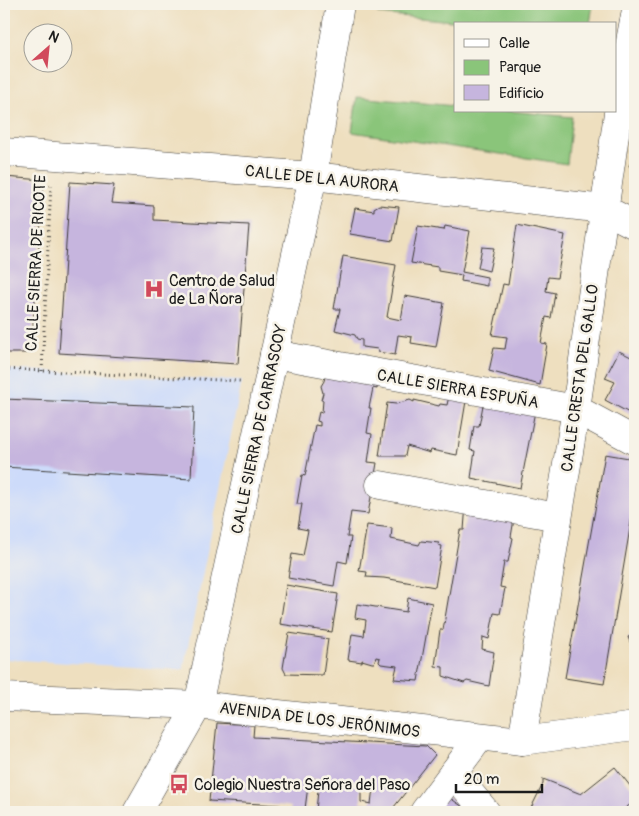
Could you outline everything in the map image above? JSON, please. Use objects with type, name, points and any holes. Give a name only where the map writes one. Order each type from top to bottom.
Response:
[{"type":"street","name":"CALLE SIERRA DE CARRASCOY","points":[[137,812],[198,705],[313,176],[340,4]]},
{"type":"street","name":"CALLE CRESTA DEL GALLO","points":[[522,741],[576,409],[623,78],[635,15]]},
{"type":"street","name":"CALLE DE LA AURORA","points":[[4,152],[313,176],[604,209],[635,224]]},
{"type":"street","name":"CALLE SIERRA ESPUÑA","points":[[274,354],[576,409],[635,440]]},
{"type":"street","points":[[380,485],[558,517]]},
{"type":"street","name":"AVENIDA DE LOS JERÓNIMOS","points":[[4,698],[198,705],[522,741],[635,726]]},
{"type":"street","points":[[424,812],[480,737]]},
{"type":"street","points":[[453,773],[486,812]]},
{"type":"path","name":"CALLE SIERRA DE RICOTE","points":[[42,371],[53,156]]},
{"type":"path","points":[[4,369],[268,382]]},
{"type":"shaded area","points":[[4,369],[242,381],[183,670],[4,659]]},
{"type":"green space","points":[[379,4],[593,4],[590,22],[463,22],[378,14]]},
{"type":"green space","points":[[357,97],[454,106],[454,112],[520,112],[572,117],[567,164],[352,132]]},
{"type":"building","points":[[635,154],[635,169],[629,166]]},
{"type":"building","points":[[4,177],[44,180],[31,353],[4,353]]},
{"type":"building","name":"Centro de Salud de La Ñora","points":[[70,182],[114,185],[111,203],[154,206],[154,220],[249,225],[238,364],[59,353]]},
{"type":"building","points":[[379,205],[399,207],[393,241],[350,234],[355,208],[374,211],[374,208]]},
{"type":"building","points":[[517,225],[565,235],[557,278],[548,277],[546,291],[555,293],[551,318],[546,317],[541,343],[547,344],[540,385],[489,371],[494,348],[505,349],[507,337],[492,335],[503,284],[508,285]]},
{"type":"building","points":[[418,226],[444,230],[445,226],[470,231],[462,272],[487,277],[487,286],[461,281],[462,275],[438,271],[438,267],[411,263]]},
{"type":"building","points":[[482,247],[494,248],[489,271],[478,268]]},
{"type":"building","points":[[343,256],[396,265],[387,317],[401,320],[405,296],[444,303],[436,347],[411,343],[412,337],[398,335],[395,355],[378,352],[378,349],[362,347],[362,340],[357,339],[355,335],[335,330],[340,309],[334,309]]},
{"type":"building","points":[[619,351],[635,359],[635,416],[605,400],[615,382],[605,378]]},
{"type":"building","points":[[326,372],[378,378],[377,389],[373,388],[369,408],[371,408],[367,433],[372,434],[368,462],[377,463],[368,514],[351,512],[347,537],[351,537],[347,563],[338,561],[334,586],[288,578],[292,554],[303,556],[308,530],[298,528],[302,504],[297,504],[302,475],[305,476],[315,425],[320,426],[320,422],[317,421],[319,412],[322,413],[323,400],[321,400],[323,393],[321,386]]},
{"type":"building","points":[[450,391],[467,395],[457,455],[431,450],[430,453],[407,446],[405,456],[379,456],[387,403],[396,404],[410,400],[414,402],[414,400],[439,406],[440,404],[447,405]]},
{"type":"building","points":[[485,395],[536,406],[520,488],[471,478],[475,451],[470,450],[474,426],[479,426]]},
{"type":"building","points":[[4,399],[194,407],[191,479],[4,467]]},
{"type":"building","points":[[605,454],[635,459],[635,498],[604,684],[565,678]]},
{"type":"building","points":[[466,504],[514,519],[511,537],[513,538],[508,562],[504,562],[500,587],[505,588],[500,614],[494,613],[489,639],[483,637],[482,649],[494,652],[489,686],[467,681],[464,683],[443,676],[443,667],[435,666],[440,630],[443,630],[460,530],[464,530]]},
{"type":"building","points":[[367,525],[392,528],[391,539],[419,545],[421,541],[439,543],[438,545],[442,546],[435,587],[384,578],[366,577],[367,572],[359,571]]},
{"type":"building","points":[[286,585],[338,594],[332,632],[280,624]]},
{"type":"building","points":[[408,598],[432,603],[418,681],[394,679],[397,666],[381,664],[379,662],[380,658],[376,657],[374,663],[362,660],[362,662],[348,660],[352,634],[364,636],[366,620],[355,618],[357,604],[406,612]]},
{"type":"building","points":[[289,633],[328,639],[323,675],[286,674],[283,668]]},
{"type":"building","points":[[635,635],[635,654],[628,637]]},
{"type":"building","points":[[217,723],[254,725],[253,737],[426,746],[435,755],[390,812],[290,812],[291,807],[278,805],[209,801]],"holes":[[[309,778],[319,780],[316,811],[305,809]],[[361,785],[373,787],[371,804],[361,802]]]},
{"type":"building","points":[[615,767],[635,792],[635,801],[620,812],[529,812],[543,784],[543,779],[581,794]]},
{"type":"building","points":[[447,796],[466,809],[464,812],[433,812]]},
{"type":"place","name":"Centro de Salud de La Ñora","points":[[154,289]]},
{"type":"place","name":"Colegio Nuestra Señora del Paso","points":[[179,784]]}]
